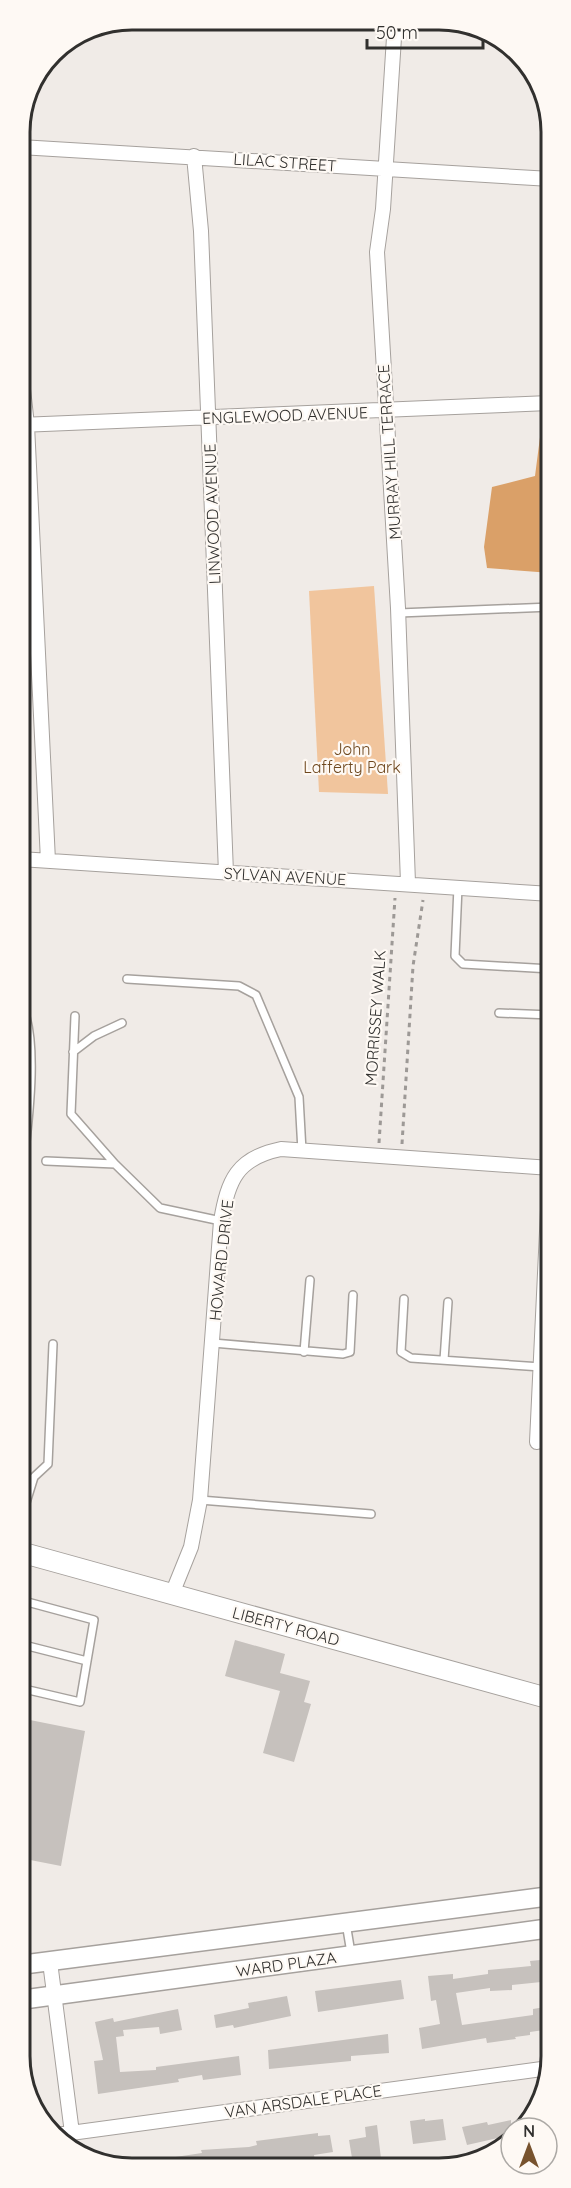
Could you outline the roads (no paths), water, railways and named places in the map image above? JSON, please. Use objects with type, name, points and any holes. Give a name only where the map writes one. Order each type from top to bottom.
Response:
[{"type":"main road","name":"LIBERTY ROAD","points":[[30,1555],[541,1696]]},
{"type":"street","name":"MURRAY HILL TERRACE","points":[[395,30],[386,168],[376,252],[399,613],[402,882]]},
{"type":"street","name":"LILAC STREET","points":[[30,148],[541,178]]},
{"type":"street","name":"LINWOOD AVENUE","points":[[194,156],[201,231],[226,873]]},
{"type":"street","name":"ENGLEWOOD AVENUE","points":[[30,425],[541,403]]},
{"type":"street","points":[[30,547],[48,861]]},
{"type":"street","name":"SYLVAN AVENUE","points":[[30,860],[402,882],[541,893]]},
{"type":"street","name":"HOWARD DRIVE","points":[[172,1594],[191,1547],[200,1500],[221,1221],[226,1196],[234,1177],[248,1160],[281,1149],[541,1167]]},
{"type":"street","points":[[537,1442],[541,1367]]},
{"type":"street","name":"WARD PLAZA","points":[[30,1964],[541,1897]]},
{"type":"street","name":"WARD PLAZA","points":[[30,1999],[541,1929]]},
{"type":"street","points":[[50,1962],[55,1996],[65,2132]]},
{"type":"street","name":"VAN ARSDALE PLACE","points":[[68,2136],[540,2069]]},
{"type":"lane","points":[[399,613],[541,607]]},
{"type":"lane","points":[[459,886],[455,956],[463,964],[541,968]]},
{"type":"lane","points":[[127,979],[239,986],[256,995],[299,1097],[302,1151]]},
{"type":"lane","points":[[499,1013],[541,1015]]},
{"type":"lane","points":[[75,1017],[71,1114],[115,1164],[160,1208],[221,1221]]},
{"type":"lane","points":[[74,1052],[94,1036],[122,1023]]},
{"type":"lane","points":[[30,1060],[30,1087]]},
{"type":"lane","points":[[46,1161],[115,1164]]},
{"type":"lane","points":[[304,1352],[310,1280]]},
{"type":"lane","points":[[213,1343],[304,1352],[344,1354],[350,1352],[353,1295]]},
{"type":"lane","points":[[404,1299],[401,1352],[411,1358],[541,1367]]},
{"type":"lane","points":[[444,1360],[448,1302]]},
{"type":"lane","points":[[30,1490],[34,1477],[48,1464],[53,1344]]},
{"type":"lane","points":[[200,1500],[371,1514]]},
{"type":"lane","points":[[30,1603],[94,1620],[80,1702],[30,1690]]},
{"type":"lane","points":[[30,1647],[87,1661]]},
{"type":"lane","points":[[346,1923],[351,1956]]},
{"type":"park label","name":"John Lafferty Park","points":[[352,758]]}]
